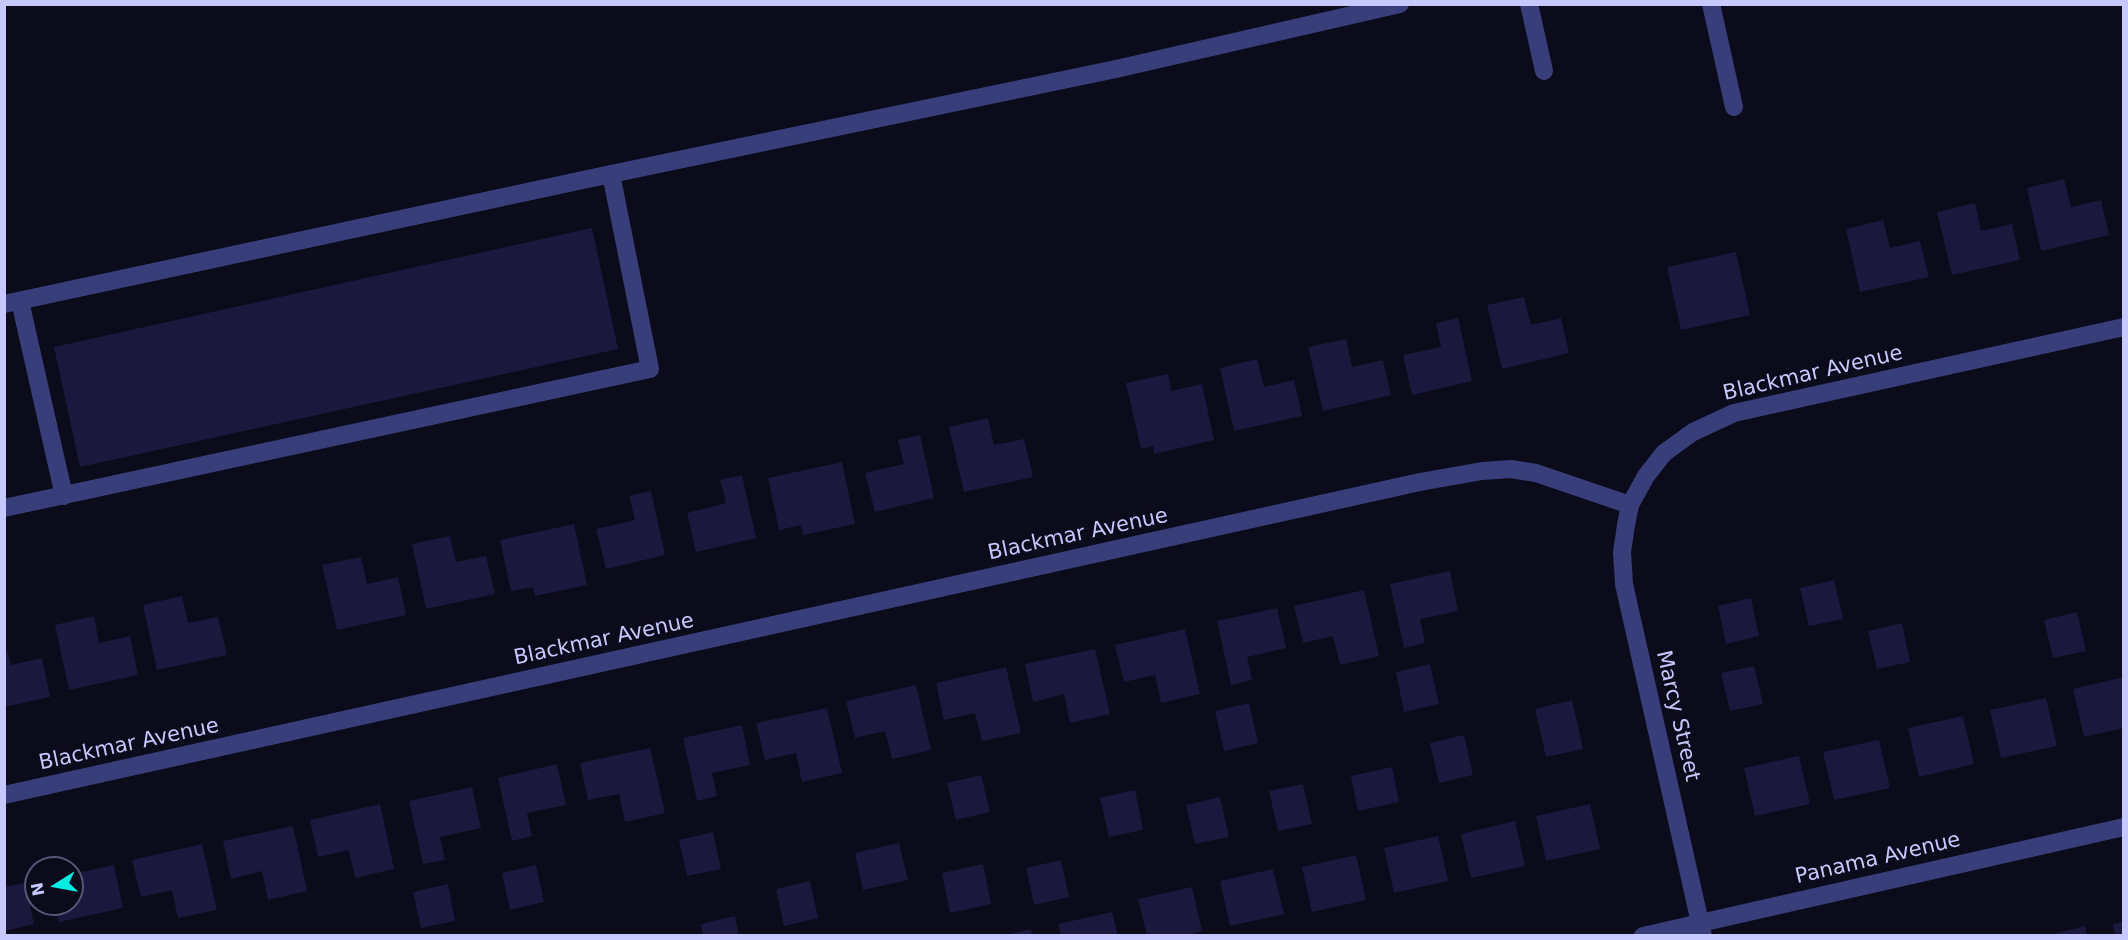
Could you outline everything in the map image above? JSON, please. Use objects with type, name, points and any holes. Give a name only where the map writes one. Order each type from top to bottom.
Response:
[{"type":"street","points":[[64,496],[12,303],[611,174],[1116,69],[1400,4]]},
{"type":"street","points":[[1529,4],[1544,71]]},
{"type":"street","points":[[1711,4],[1734,107]]},
{"type":"street","points":[[4,508],[650,369],[611,174]]},
{"type":"street","name":"Blackmar Avenue","points":[[4,795],[1472,473],[1511,469],[1536,473],[1630,506],[1646,476],[1664,453],[1694,432],[1734,413],[2124,327]]},
{"type":"street","name":"Marcy Street","points":[[1630,506],[1622,552],[1624,584],[1701,929]]},
{"type":"street","name":"Panama Avenue","points":[[1643,936],[1701,929],[2124,827]]},
{"type":"building","points":[[2064,179],[2071,207],[2101,200],[2109,235],[2041,251],[2027,188]]},
{"type":"building","points":[[1975,203],[1981,231],[2012,224],[2020,260],[1952,275],[1937,212]]},
{"type":"building","points":[[1883,220],[1890,248],[1920,241],[1929,277],[1860,292],[1846,229]]},
{"type":"building","points":[[592,228],[618,349],[80,467],[54,347]]},
{"type":"building","points":[[1736,252],[1750,315],[1681,330],[1667,267]]},
{"type":"building","points":[[1524,297],[1531,325],[1561,318],[1569,353],[1502,369],[1487,305]]},
{"type":"building","points":[[1458,318],[1472,381],[1412,395],[1403,355],[1441,347],[1436,323]]},
{"type":"building","points":[[1346,339],[1352,367],[1383,360],[1391,395],[1323,411],[1308,347]]},
{"type":"building","points":[[1257,359],[1264,387],[1294,380],[1302,416],[1234,431],[1220,368]]},
{"type":"building","points":[[1168,374],[1171,391],[1202,384],[1214,440],[1154,454],[1153,446],[1141,449],[1126,383]]},
{"type":"building","points":[[988,418],[994,445],[1024,439],[1033,477],[964,492],[949,427]]},
{"type":"building","points":[[920,435],[934,498],[875,512],[865,473],[904,464],[898,440]]},
{"type":"building","points":[[842,462],[855,524],[803,535],[801,525],[779,530],[768,478]]},
{"type":"building","points":[[742,475],[756,538],[696,552],[687,513],[726,503],[720,480]]},
{"type":"building","points":[[651,491],[665,555],[606,569],[596,529],[635,520],[629,496]]},
{"type":"building","points":[[574,524],[587,585],[535,596],[533,587],[511,591],[500,540]]},
{"type":"building","points":[[450,536],[456,562],[486,556],[495,594],[426,609],[412,544]]},
{"type":"building","points":[[361,557],[367,584],[398,577],[406,615],[337,630],[322,565]]},
{"type":"building","points":[[1450,571],[1458,611],[1420,619],[1425,643],[1404,648],[1390,584]]},
{"type":"building","points":[[1834,580],[1843,619],[1809,626],[1800,588]]},
{"type":"building","points":[[1364,590],[1379,656],[1340,665],[1333,636],[1303,643],[1294,606]]},
{"type":"building","points":[[182,596],[188,623],[218,617],[227,655],[157,670],[143,605]]},
{"type":"building","points":[[1751,598],[1759,636],[1726,644],[1718,606]]},
{"type":"building","points":[[1277,608],[1286,648],[1247,657],[1252,680],[1231,685],[1217,621]]},
{"type":"building","points":[[2077,612],[2086,651],[2053,658],[2044,620]]},
{"type":"building","points":[[94,616],[99,643],[130,636],[138,675],[69,690],[55,625]]},
{"type":"building","points":[[1902,623],[1910,662],[1877,669],[1868,631]]},
{"type":"building","points":[[1185,629],[1200,694],[1161,703],[1155,675],[1124,682],[1115,645]]},
{"type":"building","points":[[4,641],[11,665],[42,658],[50,697],[4,707]]},
{"type":"building","points":[[1095,649],[1110,714],[1070,723],[1064,694],[1033,702],[1025,664]]},
{"type":"building","points":[[1430,664],[1439,704],[1404,712],[1396,672]]},
{"type":"building","points":[[1754,666],[1763,704],[1730,711],[1721,673]]},
{"type":"building","points":[[1006,667],[1021,733],[982,741],[975,713],[944,720],[936,683]]},
{"type":"building","points":[[2124,677],[2124,728],[2084,737],[2073,689]]},
{"type":"building","points":[[916,685],[931,750],[892,759],[885,731],[855,738],[846,701]]},
{"type":"building","points":[[2046,698],[2057,746],[2001,758],[1990,710]]},
{"type":"building","points":[[1572,700],[1583,749],[1546,757],[1535,709]]},
{"type":"building","points":[[1249,703],[1258,743],[1224,751],[1215,711]]},
{"type":"building","points":[[827,708],[842,773],[802,782],[796,753],[765,760],[756,723]]},
{"type":"building","points":[[1963,716],[1974,764],[1919,777],[1908,728]]},
{"type":"building","points":[[742,725],[750,765],[712,773],[717,796],[697,801],[683,738]]},
{"type":"building","points":[[1464,735],[1473,775],[1439,783],[1430,743]]},
{"type":"building","points":[[1879,740],[1890,788],[1834,800],[1823,752]]},
{"type":"building","points":[[650,748],[665,813],[625,822],[619,794],[588,800],[580,763]]},
{"type":"building","points":[[1799,756],[1810,804],[1755,816],[1744,768]]},
{"type":"building","points":[[557,764],[566,805],[527,813],[532,836],[512,841],[498,778]]},
{"type":"building","points":[[1392,767],[1399,802],[1358,811],[1351,776]]},
{"type":"building","points":[[981,775],[990,812],[956,820],[947,783]]},
{"type":"building","points":[[1303,784],[1312,824],[1278,831],[1269,791]]},
{"type":"building","points":[[472,787],[481,828],[440,837],[445,860],[423,864],[409,801]]},
{"type":"building","points":[[1135,790],[1143,830],[1109,837],[1100,798]]},
{"type":"building","points":[[1220,797],[1229,837],[1195,844],[1186,805]]},
{"type":"building","points":[[380,804],[394,869],[355,878],[349,850],[318,857],[310,820]]},
{"type":"building","points":[[1590,804],[1600,849],[1546,861],[1536,816]]},
{"type":"building","points":[[1515,821],[1525,866],[1471,878],[1461,834]]},
{"type":"building","points":[[293,826],[307,891],[268,900],[262,871],[231,879],[223,841]]},
{"type":"building","points":[[713,832],[721,869],[687,876],[679,840]]},
{"type":"building","points":[[1438,836],[1448,881],[1394,893],[1384,848]]},
{"type":"building","points":[[899,843],[908,880],[863,890],[855,853]]},
{"type":"building","points":[[202,844],[217,910],[178,918],[172,890],[141,897],[132,860]]},
{"type":"building","points":[[1356,855],[1366,900],[1312,912],[1302,867]]},
{"type":"building","points":[[1061,860],[1069,897],[1034,905],[1026,868]]},
{"type":"building","points":[[983,864],[991,904],[950,913],[942,873]]},
{"type":"building","points":[[114,865],[123,908],[59,922],[58,916],[84,916],[84,871]]},
{"type":"building","points":[[536,865],[544,902],[510,910],[502,873]]},
{"type":"building","points":[[1273,869],[1284,914],[1230,926],[1220,881]]},
{"type":"building","points":[[810,881],[818,918],[784,926],[776,889]]},
{"type":"building","points":[[24,883],[24,916],[32,916],[34,924],[4,931],[4,887]]},
{"type":"building","points":[[448,884],[455,921],[421,928],[413,892]]},
{"type":"building","points":[[1192,887],[1202,931],[1185,936],[1147,936],[1138,899]]},
{"type":"building","points":[[1112,912],[1118,936],[1061,936],[1058,924]]},
{"type":"building","points":[[735,916],[739,936],[703,936],[701,924]]},
{"type":"building","points":[[2124,921],[2124,936],[2115,936],[2113,924]]},
{"type":"building","points":[[2085,926],[2087,936],[2050,936],[2050,935]]},
{"type":"building","points":[[1031,929],[1032,936],[1007,936],[1007,935]]}]
